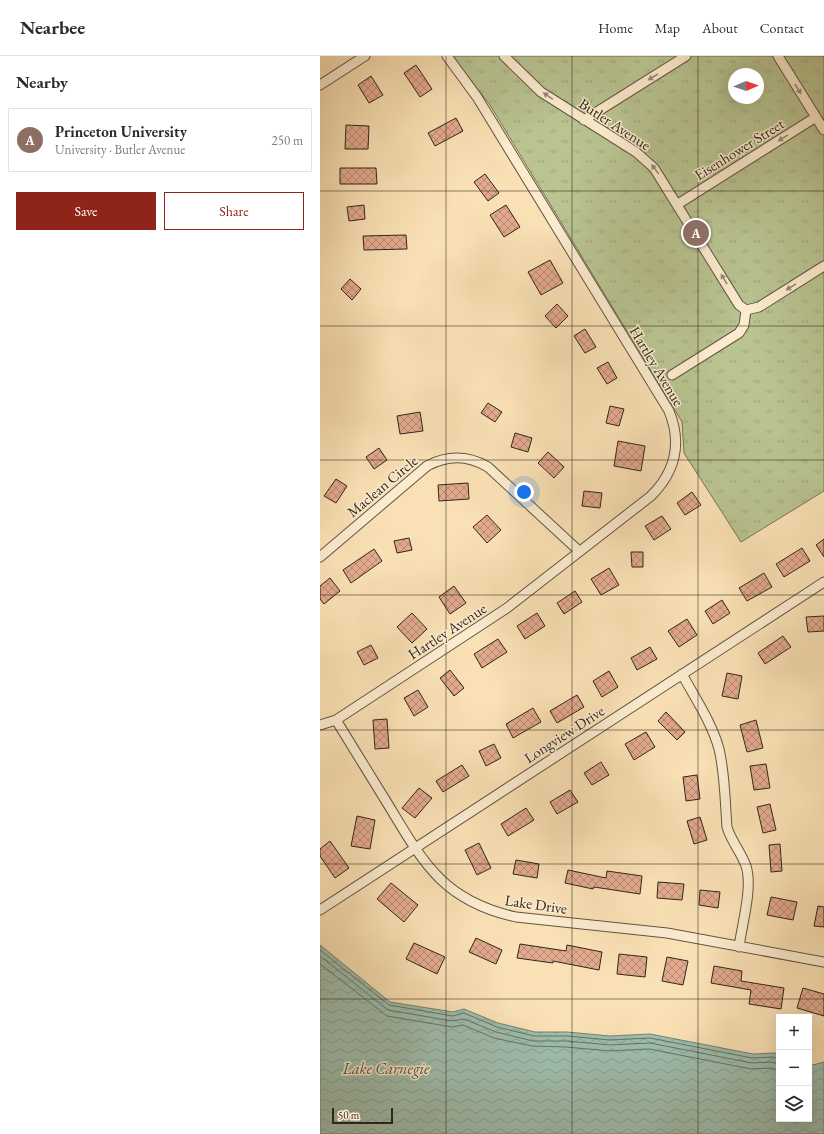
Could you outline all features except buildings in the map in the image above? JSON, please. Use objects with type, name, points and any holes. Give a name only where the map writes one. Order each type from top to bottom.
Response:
[{"type":"street","points":[[320,85],[366,56]]},
{"type":"street","name":"Hartley Avenue","points":[[320,725],[336,720],[507,608],[652,496],[671,470],[675,458],[676,436],[674,422],[666,405],[477,97],[447,56]]},
{"type":"street","name":"Butler Avenue","points":[[504,56],[541,92],[646,160],[654,168],[678,204],[739,305],[746,310]]},
{"type":"street","points":[[584,120],[686,56]]},
{"type":"street","points":[[778,56],[824,130]]},
{"type":"street","name":"Eisenhower Street","points":[[678,204],[816,117]]},
{"type":"street","points":[[672,375],[739,333],[744,325],[746,310],[759,307],[824,266]]},
{"type":"street","name":"Maclean Circle","points":[[320,557],[426,466],[437,460],[459,457],[479,462],[488,468],[579,551]]},
{"type":"street","name":"Longview Drive","points":[[320,910],[824,582]]},
{"type":"street","points":[[682,674],[714,735],[719,748],[722,762],[727,827],[730,836],[746,866],[748,886],[739,947]]},
{"type":"street","name":"Lake Drive","points":[[336,720],[415,849],[428,867],[454,891],[482,907],[516,917],[667,933],[824,962]]},
{"type":"green space","points":[[452,56],[824,56],[824,491],[741,542],[684,453],[682,422],[490,105]]},
{"type":"water","name":"Lake Carnegie","points":[[320,945],[390,1002],[453,1012],[464,1009],[498,1023],[535,1032],[567,1032],[610,1036],[650,1034],[753,1054],[775,1053],[776,1122],[812,1122],[812,1065],[824,1062],[824,1134],[320,1134]]},
{"type":"place","name":"Princeton University","points":[[696,233]]}]
